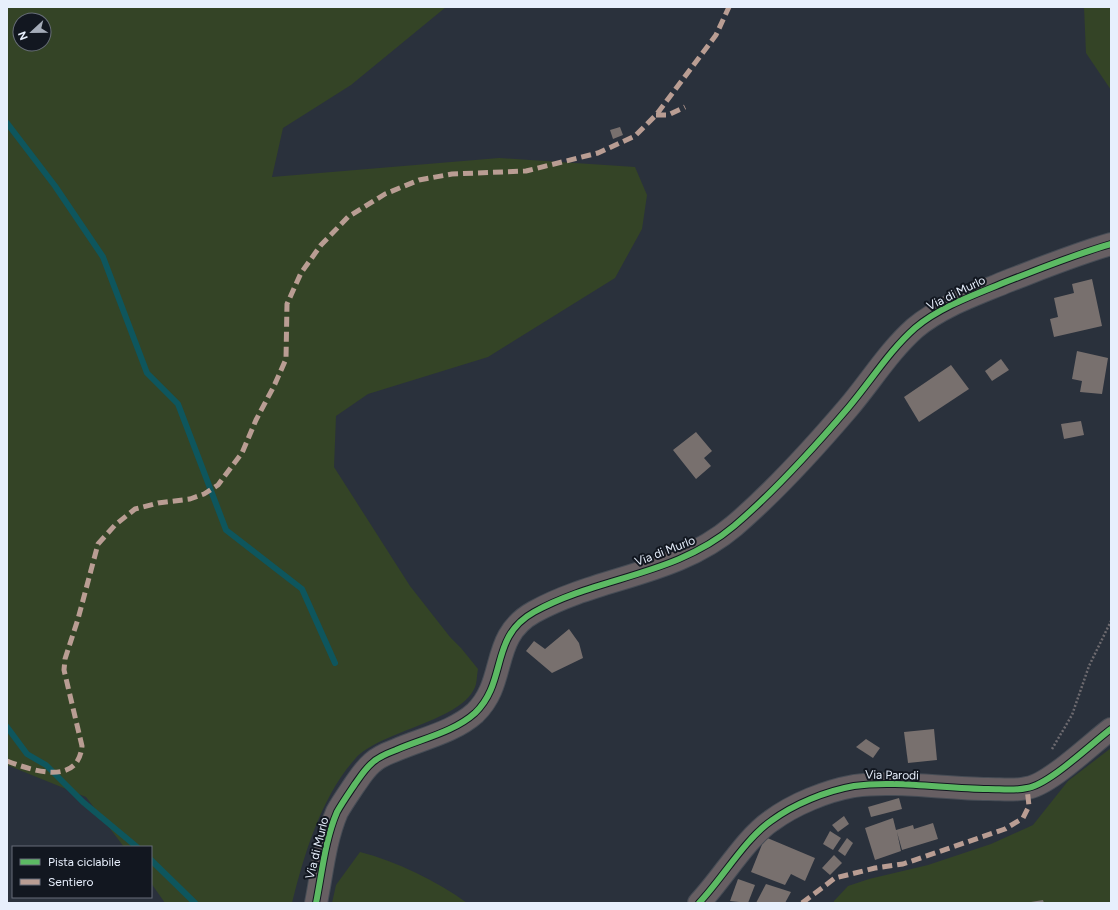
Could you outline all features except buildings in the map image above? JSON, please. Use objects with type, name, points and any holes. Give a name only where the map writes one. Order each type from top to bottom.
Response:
[{"type":"street","name":"Via di Murlo","points":[[316,903],[328,843],[337,812],[363,773],[371,763],[381,757],[461,723],[474,713],[490,690],[508,635],[518,622],[557,601],[608,582],[664,566],[702,550],[733,527],[792,470],[849,407],[898,344],[917,326],[935,314],[978,294],[1080,252],[1111,244]]},
{"type":"street","name":"Via Parodi","points":[[699,903],[712,890],[748,844],[770,821],[798,805],[826,794],[854,786],[882,785],[967,789],[1027,788],[1037,785],[1052,775],[1111,729]]},
{"type":"path","points":[[1048,755],[1072,715],[1089,666],[1111,621]]},
{"type":"green space","points":[[7,7],[446,7],[351,85],[283,128],[272,177],[499,158],[635,167],[647,195],[642,229],[615,278],[488,357],[368,394],[336,416],[334,467],[410,586],[450,637],[478,669],[476,684],[469,697],[456,707],[440,716],[383,740],[367,749],[355,759],[332,791],[315,827],[292,903],[165,903],[152,884],[152,846],[123,846],[86,797],[7,765]]},
{"type":"green space","points":[[1084,7],[1111,7],[1111,90],[1086,53]]},
{"type":"green space","points":[[1111,748],[1111,903],[834,903],[834,901],[848,886],[869,879],[928,865],[991,844],[1033,825],[1068,781]]},
{"type":"green space","points":[[360,852],[402,866],[429,879],[467,903],[332,903],[336,885]]},
{"type":"waterway","points":[[7,123],[55,186],[103,257],[147,373],[178,404],[226,530],[302,589],[335,663]]},
{"type":"waterway","points":[[7,727],[27,754],[46,765],[83,802],[136,846]]},
{"type":"waterway","points":[[152,861],[195,903]]},
{"type":"marked path","points":[[7,761],[40,771],[52,772],[63,771],[72,767],[79,759],[82,746],[64,670],[65,659],[78,619],[98,544],[115,525],[135,509],[158,503],[190,499],[204,494],[218,485],[242,453],[256,420],[286,359],[287,304],[301,273],[321,245],[348,217],[385,194],[419,180],[452,174],[526,171],[598,153],[635,136],[656,115],[716,35],[729,7]]},
{"type":"marked path","points":[[656,115],[668,115],[685,107]]},
{"type":"marked path","points":[[802,903],[835,878],[875,868],[903,864],[1005,829],[1023,818],[1029,806],[1027,788]]},
{"type":"cycle path","points":[[316,903],[327,845],[333,823],[337,812],[361,776],[369,765],[380,757],[447,730],[467,720],[475,713],[485,700],[492,687],[504,647],[510,634],[520,622],[534,612],[559,600],[584,590],[662,566],[711,543],[749,513],[793,469],[848,408],[888,356],[915,328],[925,320],[960,301],[1008,281],[1059,261],[1111,244]]},
{"type":"cycle path","points":[[699,903],[761,829],[780,815],[811,799],[843,788],[870,784],[903,784],[1008,790],[1027,788],[1036,785],[1058,772],[1111,729]]}]
